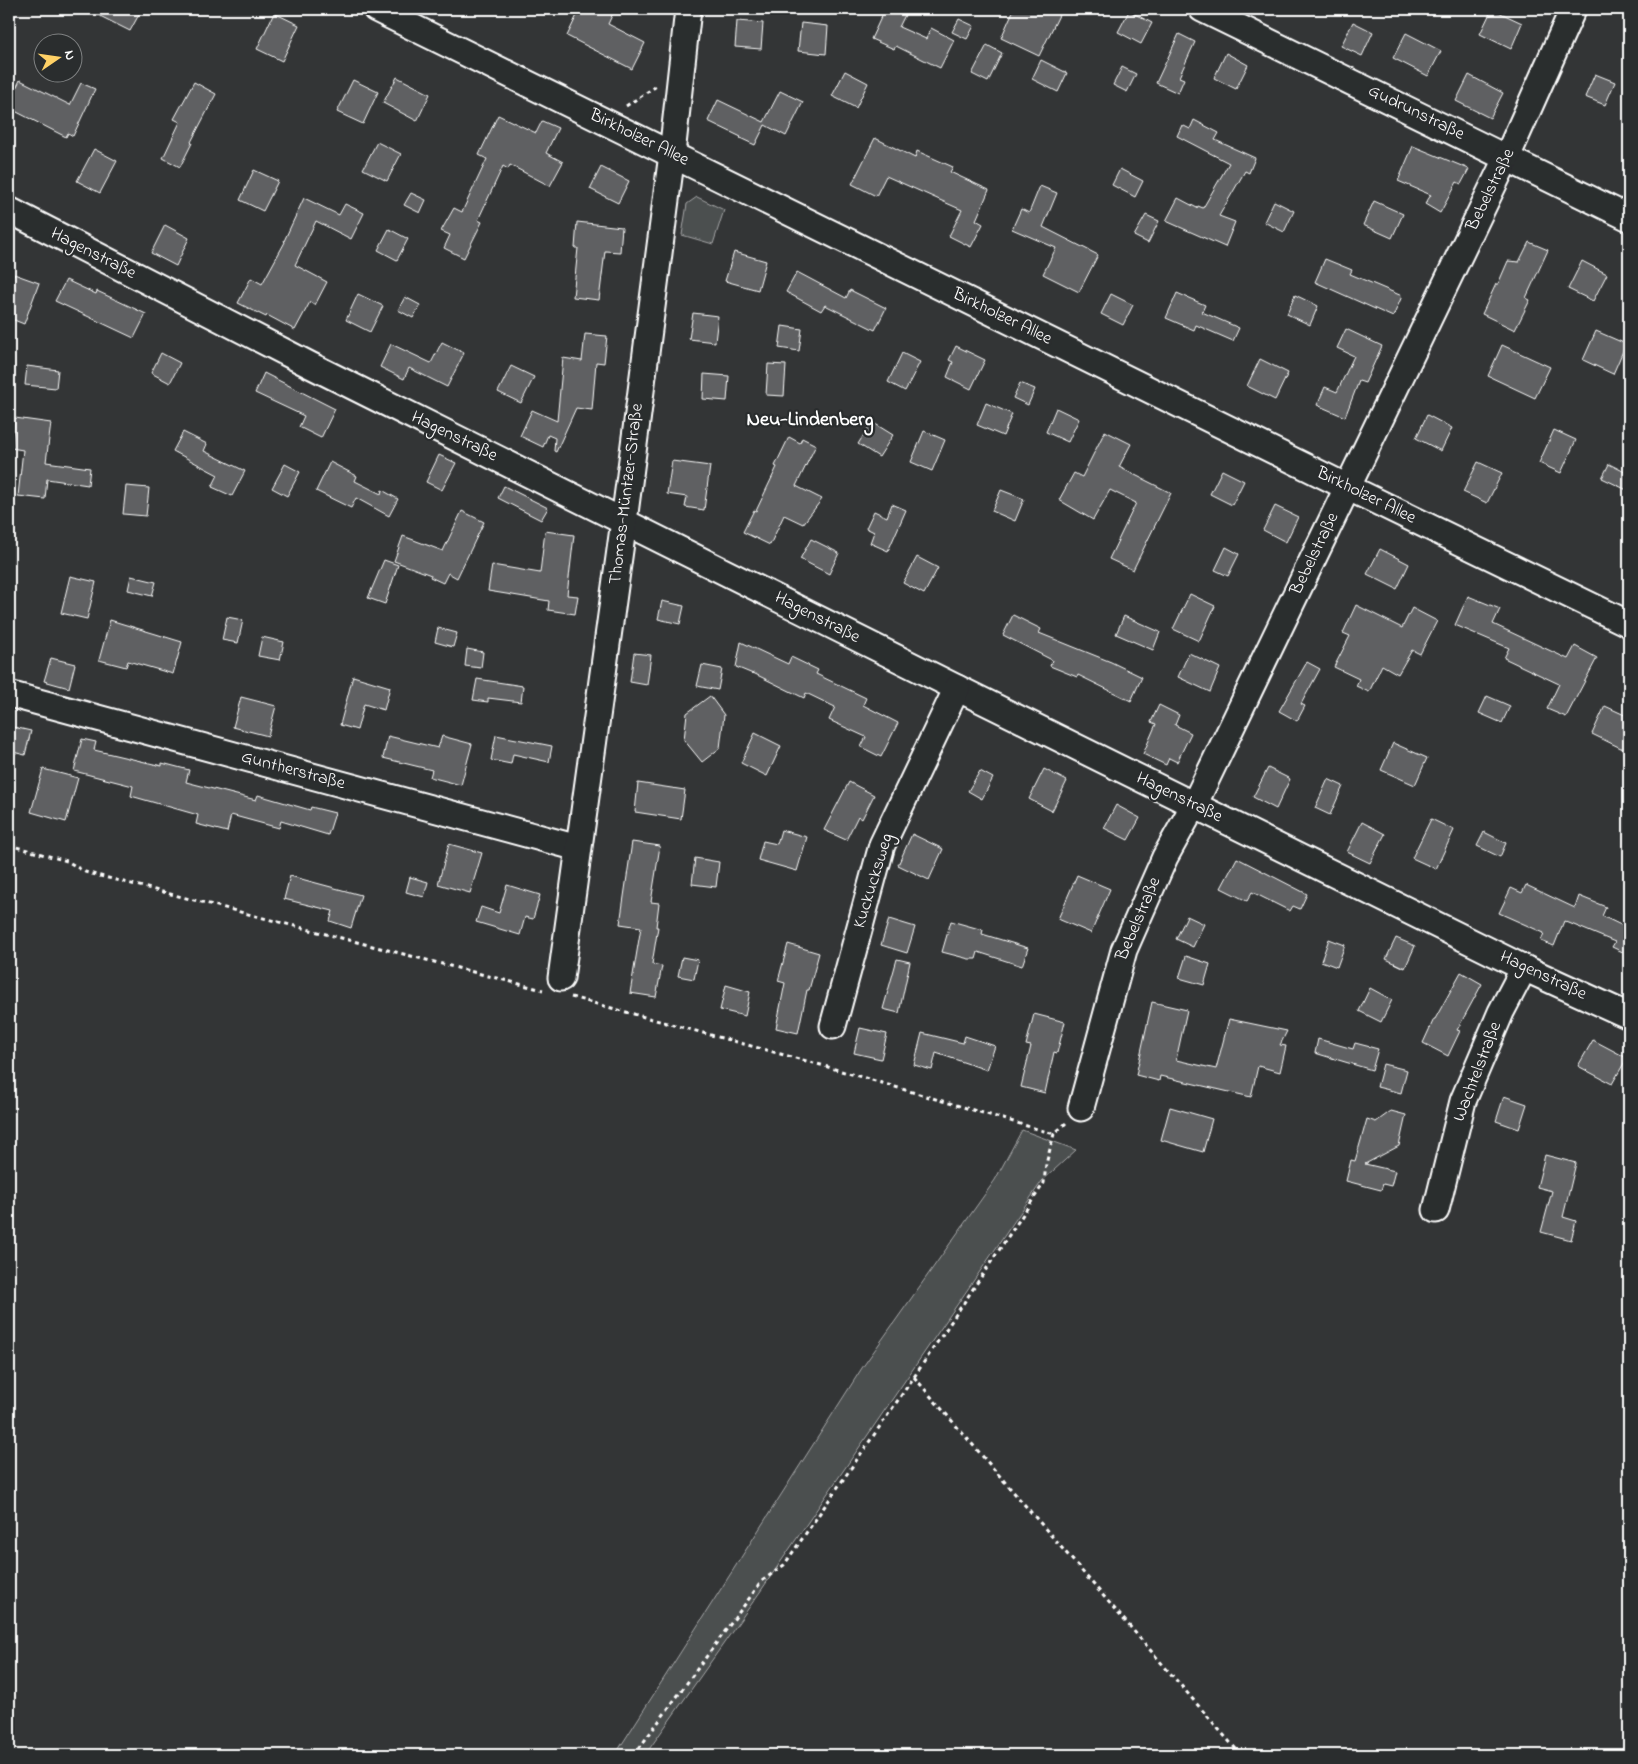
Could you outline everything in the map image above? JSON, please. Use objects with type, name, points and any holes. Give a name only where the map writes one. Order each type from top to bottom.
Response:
[{"type":"street","name":"Birkholzer Allee","points":[[376,9],[1347,488],[1629,624]]},
{"type":"street","name":"Thomas-Müntzer-Straße","points":[[560,989],[672,154],[688,9]]},
{"type":"street","name":"Gudrunstraße","points":[[1202,9],[1247,19],[1507,157],[1629,218]]},
{"type":"street","name":"Bebelstraße","points":[[1081,1108],[1124,950],[1165,858],[1194,805],[1507,157],[1573,9]]},
{"type":"street","name":"Hagenstraße","points":[[9,210],[310,365],[957,688],[1524,968],[1629,1016]]},
{"type":"street","name":"Kuckucksweg","points":[[833,1026],[882,845],[957,688]]},
{"type":"street","name":"Guntherstraße","points":[[9,694],[578,848]]},
{"type":"street","name":"Wachtelstraße","points":[[1436,1210],[1463,1101],[1501,1012],[1524,968]]},
{"type":"path","points":[[626,106],[662,82]]},
{"type":"path","points":[[9,845],[67,861],[85,872],[560,989],[1054,1134]]},
{"type":"path","points":[[634,1755],[762,1581],[784,1565],[914,1377],[1044,1183],[1046,1164],[1054,1134],[1081,1108]]},
{"type":"path","points":[[914,1377],[1241,1755]]},
{"type":"shaded area","points":[[697,197],[724,210],[713,244],[682,235],[687,204]]},
{"type":"shaded area","points":[[1022,1130],[1076,1150],[1042,1181],[760,1592],[645,1755],[615,1755],[862,1368],[995,1180]]},
{"type":"building","points":[[86,9],[142,9],[130,31]]},
{"type":"building","points":[[580,9],[615,9],[608,24],[645,43],[632,69],[567,36]]},
{"type":"building","points":[[885,9],[908,9],[899,27],[926,39],[931,28],[954,40],[940,68],[896,46],[894,49],[871,39]]},
{"type":"building","points":[[1014,9],[1062,9],[1039,56],[1001,38]]},
{"type":"building","points":[[1492,9],[1522,23],[1511,49],[1480,34]]},
{"type":"building","points":[[1129,11],[1152,23],[1141,44],[1118,32]]},
{"type":"building","points":[[274,13],[299,25],[282,61],[257,49]]},
{"type":"building","points":[[959,19],[974,26],[967,39],[952,32]]},
{"type":"building","points":[[737,21],[763,23],[761,49],[735,47]]},
{"type":"building","points":[[1353,22],[1373,32],[1362,56],[1341,46]]},
{"type":"building","points":[[801,23],[828,26],[826,54],[798,51]]},
{"type":"building","points":[[1406,33],[1441,51],[1428,76],[1393,58]]},
{"type":"building","points":[[1179,34],[1195,42],[1179,77],[1184,79],[1178,93],[1156,83]]},
{"type":"building","points":[[987,45],[1002,53],[988,82],[972,74]]},
{"type":"building","points":[[1226,53],[1248,65],[1236,89],[1214,78]]},
{"type":"building","points":[[1041,60],[1067,73],[1058,92],[1032,79]]},
{"type":"building","points":[[1122,67],[1136,74],[1127,92],[1113,85]]},
{"type":"building","points":[[845,71],[868,83],[856,108],[832,96]]},
{"type":"building","points":[[1595,74],[1615,82],[1605,105],[1585,97]]},
{"type":"building","points":[[1469,75],[1503,93],[1490,118],[1456,101]]},
{"type":"building","points":[[397,77],[430,94],[417,121],[383,103]]},
{"type":"building","points":[[20,80],[70,105],[81,83],[95,89],[73,136],[68,133],[66,137],[9,108],[9,103]]},
{"type":"building","points":[[353,80],[378,92],[363,124],[337,112]]},
{"type":"building","points":[[194,82],[216,94],[180,167],[163,158],[180,122],[174,119]]},
{"type":"building","points":[[780,91],[803,102],[786,136],[765,125],[755,145],[708,121],[718,100],[764,122]]},
{"type":"building","points":[[498,115],[536,133],[542,121],[558,128],[546,153],[563,162],[550,186],[510,165],[508,169],[503,166],[478,220],[482,222],[464,258],[444,248],[450,235],[441,231],[454,208],[462,212],[487,159],[479,155]]},
{"type":"building","points":[[1194,120],[1219,133],[1215,140],[1255,158],[1249,173],[1245,171],[1219,216],[1235,222],[1225,247],[1166,221],[1178,198],[1197,208],[1198,206],[1203,208],[1229,163],[1177,136],[1182,125],[1190,129]]},
{"type":"building","points":[[875,138],[915,158],[917,151],[953,167],[950,172],[989,190],[976,220],[983,224],[971,247],[949,236],[962,210],[886,176],[876,196],[852,184]]},
{"type":"building","points":[[377,142],[401,154],[387,181],[363,169]]},
{"type":"building","points":[[1413,146],[1469,169],[1461,184],[1457,182],[1440,213],[1425,204],[1431,195],[1398,181]]},
{"type":"building","points":[[94,149],[117,161],[100,193],[77,181]]},
{"type":"building","points":[[601,167],[629,181],[618,203],[590,189]]},
{"type":"building","points":[[1120,169],[1143,181],[1135,197],[1112,185]]},
{"type":"building","points":[[254,170],[278,181],[263,211],[240,200]]},
{"type":"building","points":[[1040,186],[1057,193],[1043,227],[1098,255],[1079,292],[1043,274],[1056,248],[1012,229],[1021,209],[1029,213]]},
{"type":"building","points":[[411,193],[426,200],[420,213],[404,205]]},
{"type":"building","points":[[304,198],[339,215],[345,204],[364,213],[351,239],[316,221],[295,265],[327,282],[315,305],[310,302],[295,330],[267,315],[266,317],[238,303],[251,278],[262,284],[285,242]]},
{"type":"building","points":[[1274,201],[1294,211],[1284,232],[1264,222]]},
{"type":"building","points":[[1374,201],[1403,214],[1392,238],[1363,225]]},
{"type":"building","points":[[1146,215],[1159,221],[1148,243],[1134,236]]},
{"type":"building","points":[[577,222],[622,227],[620,252],[605,251],[599,300],[573,297],[578,248],[575,248]]},
{"type":"building","points":[[165,225],[189,238],[176,266],[151,253]]},
{"type":"building","points":[[389,229],[408,239],[397,260],[378,250]]},
{"type":"building","points":[[1529,242],[1548,250],[1526,298],[1530,300],[1515,330],[1482,314],[1508,261],[1519,262]]},
{"type":"building","points":[[734,252],[766,261],[758,290],[725,281]]},
{"type":"building","points":[[1325,259],[1352,270],[1350,274],[1402,296],[1393,317],[1315,282]]},
{"type":"building","points":[[1582,261],[1607,274],[1593,301],[1568,289]]},
{"type":"building","points":[[797,272],[846,298],[850,290],[886,308],[875,330],[825,305],[821,311],[786,292]]},
{"type":"building","points":[[14,274],[39,283],[24,324],[9,318],[9,290]]},
{"type":"building","points":[[66,280],[96,294],[97,291],[146,314],[134,338],[55,301]]},
{"type":"building","points":[[1177,293],[1205,305],[1202,312],[1239,328],[1233,341],[1196,325],[1194,330],[1166,318]]},
{"type":"building","points":[[358,294],[383,306],[370,332],[346,320]]},
{"type":"building","points":[[1111,294],[1133,305],[1123,325],[1101,314]]},
{"type":"building","points":[[1295,295],[1318,306],[1310,325],[1287,314]]},
{"type":"building","points":[[405,297],[420,305],[413,318],[398,310]]},
{"type":"building","points":[[693,313],[718,316],[715,342],[689,339]]},
{"type":"building","points":[[782,326],[802,329],[799,351],[779,348]]},
{"type":"building","points":[[1346,329],[1382,346],[1365,383],[1359,381],[1345,417],[1317,405],[1325,387],[1337,392],[1354,356],[1337,348]]},
{"type":"building","points":[[1596,331],[1626,344],[1613,374],[1583,360]]},
{"type":"building","points":[[585,334],[607,336],[604,363],[596,362],[592,410],[576,408],[556,452],[554,451],[555,438],[548,435],[543,447],[520,436],[532,410],[557,421],[563,358],[582,361]]},
{"type":"building","points":[[442,342],[464,353],[447,387],[409,368],[404,379],[380,367],[391,344],[431,363]]},
{"type":"building","points":[[1502,345],[1550,367],[1535,398],[1488,376]]},
{"type":"building","points":[[956,346],[985,360],[971,389],[947,377],[953,362],[949,360]]},
{"type":"building","points":[[161,353],[180,363],[170,383],[151,373]]},
{"type":"building","points":[[902,353],[920,362],[905,391],[888,382]]},
{"type":"building","points":[[1260,359],[1288,373],[1275,400],[1247,386]]},
{"type":"building","points":[[768,364],[786,365],[784,396],[766,395]]},
{"type":"building","points":[[27,366],[58,370],[56,388],[25,385]]},
{"type":"building","points":[[511,366],[534,377],[521,403],[498,392]]},
{"type":"building","points":[[264,373],[335,409],[321,438],[299,427],[304,416],[255,393]]},
{"type":"building","points":[[704,374],[729,376],[727,401],[703,399]]},
{"type":"building","points":[[1020,383],[1035,389],[1028,405],[1013,398]]},
{"type":"building","points":[[986,403],[1012,414],[1003,436],[977,425]]},
{"type":"building","points":[[1056,408],[1079,419],[1068,442],[1046,432]]},
{"type":"building","points":[[1427,415],[1452,428],[1441,451],[1416,438]]},
{"type":"building","points":[[15,418],[51,423],[46,462],[90,468],[88,485],[47,479],[45,499],[18,496],[23,450],[11,448]]},
{"type":"building","points":[[872,422],[893,435],[879,457],[858,444]]},
{"type":"building","points":[[1554,430],[1576,440],[1561,473],[1539,463]]},
{"type":"building","points":[[924,431],[945,440],[932,471],[911,462]]},
{"type":"building","points":[[1105,431],[1131,444],[1119,467],[1171,493],[1133,570],[1109,559],[1136,503],[1110,490],[1093,520],[1059,500],[1074,473],[1082,477]]},
{"type":"building","points":[[183,432],[207,444],[204,451],[245,471],[232,496],[212,487],[218,475],[173,451]]},
{"type":"building","points":[[789,437],[800,443],[802,438],[816,445],[796,486],[822,499],[803,524],[784,515],[770,545],[743,532],[754,510],[756,511]]},
{"type":"building","points":[[439,455],[456,463],[442,490],[426,482]]},
{"type":"building","points":[[672,461],[710,466],[704,510],[685,507],[687,497],[667,494]]},
{"type":"building","points":[[330,462],[357,476],[355,481],[381,494],[382,490],[398,499],[389,516],[356,498],[351,508],[316,491]]},
{"type":"building","points":[[1478,462],[1502,473],[1487,503],[1463,492]]},
{"type":"building","points":[[285,464],[300,472],[287,496],[272,488]]},
{"type":"building","points":[[1609,464],[1629,474],[1629,491],[1602,478]]},
{"type":"building","points":[[1222,470],[1244,481],[1232,505],[1210,494]]},
{"type":"building","points":[[126,486],[149,488],[146,516],[123,514]]},
{"type":"building","points":[[504,486],[548,508],[541,520],[498,498]]},
{"type":"building","points":[[1001,490],[1024,499],[1015,521],[992,511]]},
{"type":"building","points":[[892,504],[906,510],[888,551],[870,543],[874,532],[866,528],[874,511],[887,517]]},
{"type":"building","points":[[1275,506],[1298,517],[1286,542],[1263,530]]},
{"type":"building","points":[[462,511],[484,522],[457,578],[448,573],[443,583],[430,577],[431,575],[394,561],[403,536],[443,551]]},
{"type":"building","points":[[545,531],[574,535],[567,595],[578,596],[575,614],[548,610],[549,601],[488,591],[492,565],[540,573]]},
{"type":"building","points":[[811,539],[839,553],[829,574],[800,559]]},
{"type":"building","points":[[1226,547],[1239,554],[1228,576],[1215,570]]},
{"type":"building","points":[[1380,549],[1409,564],[1397,589],[1367,574]]},
{"type":"building","points":[[917,557],[938,568],[924,594],[903,583]]},
{"type":"building","points":[[384,560],[398,565],[385,604],[368,598]]},
{"type":"building","points":[[70,576],[96,582],[87,619],[61,613]]},
{"type":"building","points":[[131,576],[156,582],[152,596],[128,590]]},
{"type":"building","points":[[1190,594],[1215,606],[1199,641],[1173,629]]},
{"type":"building","points":[[1468,596],[1500,609],[1493,624],[1568,659],[1575,646],[1597,658],[1566,717],[1547,709],[1559,684],[1504,658],[1509,648],[1455,625]]},
{"type":"building","points":[[662,601],[684,606],[680,624],[658,619]]},
{"type":"building","points":[[1356,605],[1402,628],[1412,608],[1437,621],[1420,654],[1412,650],[1398,674],[1382,665],[1369,692],[1356,686],[1359,679],[1334,667],[1350,636],[1343,633]]},
{"type":"building","points":[[1013,615],[1041,629],[1039,633],[1111,662],[1142,677],[1131,701],[1078,675],[1077,677],[1050,666],[1052,660],[1003,635]]},
{"type":"building","points":[[1124,616],[1160,632],[1153,650],[1116,634]]},
{"type":"building","points":[[227,617],[243,620],[238,643],[222,640]]},
{"type":"building","points":[[110,620],[182,642],[173,674],[128,661],[126,667],[99,660]]},
{"type":"building","points":[[438,628],[457,633],[453,647],[435,642]]},
{"type":"building","points":[[262,637],[284,642],[280,660],[258,656]]},
{"type":"building","points":[[741,642],[788,664],[791,657],[818,670],[816,674],[866,698],[863,705],[898,723],[881,757],[861,747],[866,737],[829,720],[835,707],[806,693],[804,698],[753,673],[736,667]]},
{"type":"building","points":[[467,649],[483,652],[481,668],[465,666]]},
{"type":"building","points":[[634,653],[651,655],[647,685],[630,682]]},
{"type":"building","points":[[1189,653],[1220,668],[1210,692],[1178,677]]},
{"type":"building","points":[[51,658],[75,664],[69,688],[44,681]]},
{"type":"building","points":[[1307,662],[1320,669],[1301,704],[1305,706],[1297,721],[1279,711]]},
{"type":"building","points":[[702,665],[722,669],[718,690],[697,686]]},
{"type":"building","points":[[353,676],[390,687],[384,710],[364,704],[357,730],[340,725]]},
{"type":"building","points":[[477,679],[523,686],[521,702],[488,698],[488,702],[473,700]]},
{"type":"building","points":[[710,696],[724,715],[720,748],[702,762],[684,740],[687,713]]},
{"type":"building","points":[[1487,696],[1510,706],[1502,723],[1479,713]]},
{"type":"building","points":[[241,697],[276,706],[268,736],[233,727]]},
{"type":"building","points":[[1159,705],[1179,715],[1175,725],[1191,733],[1177,762],[1169,758],[1166,765],[1143,754],[1156,724],[1151,722]]},
{"type":"building","points":[[1605,706],[1629,717],[1629,752],[1592,734]]},
{"type":"building","points":[[9,726],[31,731],[25,755],[9,751]]},
{"type":"building","points":[[755,733],[781,746],[767,776],[741,763]]},
{"type":"building","points":[[496,735],[552,746],[549,762],[513,754],[511,764],[491,760]]},
{"type":"building","points":[[388,736],[438,748],[442,736],[472,744],[461,785],[430,777],[432,770],[383,758]]},
{"type":"building","points":[[82,739],[96,742],[94,750],[162,766],[162,763],[189,770],[186,782],[256,800],[258,795],[310,810],[311,807],[335,813],[328,835],[281,821],[279,828],[231,815],[227,832],[196,824],[198,815],[131,796],[133,786],[74,771]]},
{"type":"building","points":[[1393,743],[1427,758],[1415,785],[1381,770]]},
{"type":"building","points":[[1268,768],[1290,779],[1276,809],[1253,797]]},
{"type":"building","points":[[43,769],[78,778],[66,822],[31,812]]},
{"type":"building","points":[[1044,769],[1067,781],[1052,811],[1029,799]]},
{"type":"building","points":[[980,771],[993,778],[982,799],[968,791]]},
{"type":"building","points":[[1328,779],[1343,786],[1330,815],[1315,808]]},
{"type":"building","points":[[849,782],[874,795],[862,819],[858,816],[846,840],[824,830]]},
{"type":"building","points":[[638,783],[685,790],[681,819],[635,812]]},
{"type":"building","points":[[1116,805],[1140,818],[1128,840],[1104,828]]},
{"type":"building","points":[[1431,819],[1454,830],[1436,869],[1412,858]]},
{"type":"building","points":[[1362,822],[1385,834],[1370,863],[1347,852]]},
{"type":"building","points":[[781,830],[807,837],[797,871],[758,860],[763,841],[777,844]]},
{"type":"building","points":[[1484,832],[1506,843],[1500,857],[1477,846]]},
{"type":"building","points":[[912,834],[943,849],[929,880],[898,865]]},
{"type":"building","points":[[632,842],[660,846],[651,902],[659,903],[656,927],[658,927],[652,964],[662,966],[656,997],[630,993],[641,927],[620,924]]},
{"type":"building","points":[[449,844],[482,853],[470,893],[438,884]]},
{"type":"building","points":[[695,858],[719,862],[716,887],[692,884]]},
{"type":"building","points":[[1237,858],[1307,894],[1300,909],[1293,906],[1290,911],[1252,892],[1247,901],[1221,888]]},
{"type":"building","points":[[1077,875],[1110,889],[1091,933],[1058,919]]},
{"type":"building","points":[[290,876],[361,895],[351,928],[330,921],[333,911],[284,899]]},
{"type":"building","points":[[410,877],[428,882],[424,897],[406,892]]},
{"type":"building","points":[[507,885],[540,895],[533,919],[525,917],[520,935],[476,922],[481,907],[499,913]]},
{"type":"building","points":[[1526,885],[1575,908],[1579,896],[1606,907],[1602,916],[1623,926],[1629,912],[1629,955],[1612,947],[1615,942],[1564,921],[1554,946],[1541,941],[1544,933],[1499,913],[1511,888],[1522,893]]},
{"type":"building","points":[[1187,916],[1204,924],[1193,947],[1176,939]]},
{"type":"building","points":[[889,919],[915,927],[907,953],[881,945]]},
{"type":"building","points":[[951,921],[983,930],[982,934],[1028,948],[1022,966],[978,952],[976,959],[969,959],[942,952]]},
{"type":"building","points":[[1396,938],[1415,946],[1405,968],[1386,959]]},
{"type":"building","points":[[1329,939],[1345,945],[1337,967],[1321,961]]},
{"type":"building","points":[[788,944],[819,953],[809,990],[807,990],[798,1033],[776,1028],[785,983],[778,981]]},
{"type":"building","points":[[1186,956],[1210,964],[1204,985],[1179,978]]},
{"type":"building","points":[[682,957],[698,960],[694,979],[678,976]]},
{"type":"building","points":[[897,959],[910,962],[899,1013],[883,1009]]},
{"type":"building","points":[[1461,972],[1482,984],[1457,1030],[1460,1031],[1448,1056],[1423,1043],[1434,1019]]},
{"type":"building","points":[[726,985],[750,992],[745,1016],[720,1010]]},
{"type":"building","points":[[1370,988],[1392,1000],[1381,1022],[1359,1011]]},
{"type":"building","points":[[1152,1002],[1187,1010],[1176,1060],[1216,1069],[1229,1019],[1287,1031],[1280,1045],[1286,1046],[1280,1072],[1258,1066],[1251,1097],[1160,1076],[1159,1081],[1136,1075]]},
{"type":"building","points":[[1034,1014],[1065,1022],[1057,1053],[1054,1052],[1045,1093],[1021,1087],[1031,1046],[1026,1045]]},
{"type":"building","points":[[860,1028],[887,1034],[881,1059],[854,1053]]},
{"type":"building","points":[[922,1033],[963,1043],[965,1036],[995,1046],[987,1070],[936,1053],[932,1070],[914,1065]]},
{"type":"building","points":[[1318,1039],[1353,1049],[1355,1043],[1378,1049],[1372,1070],[1315,1053]]},
{"type":"building","points":[[1593,1040],[1627,1058],[1612,1084],[1578,1066]]},
{"type":"building","points":[[1383,1064],[1407,1070],[1401,1093],[1377,1087]]},
{"type":"building","points":[[1504,1096],[1527,1104],[1519,1129],[1496,1121]]},
{"type":"building","points":[[1170,1107],[1212,1119],[1203,1152],[1161,1140]]},
{"type":"building","points":[[1391,1111],[1406,1115],[1399,1146],[1365,1164],[1395,1171],[1391,1186],[1383,1184],[1381,1190],[1346,1181],[1351,1160],[1355,1161],[1367,1119],[1376,1122]]},
{"type":"building","points":[[1545,1155],[1576,1163],[1563,1217],[1576,1221],[1571,1240],[1541,1232],[1552,1191],[1537,1187]]},
{"type":"district","name":"Neu-Lindenberg","points":[[810,420]]}]
